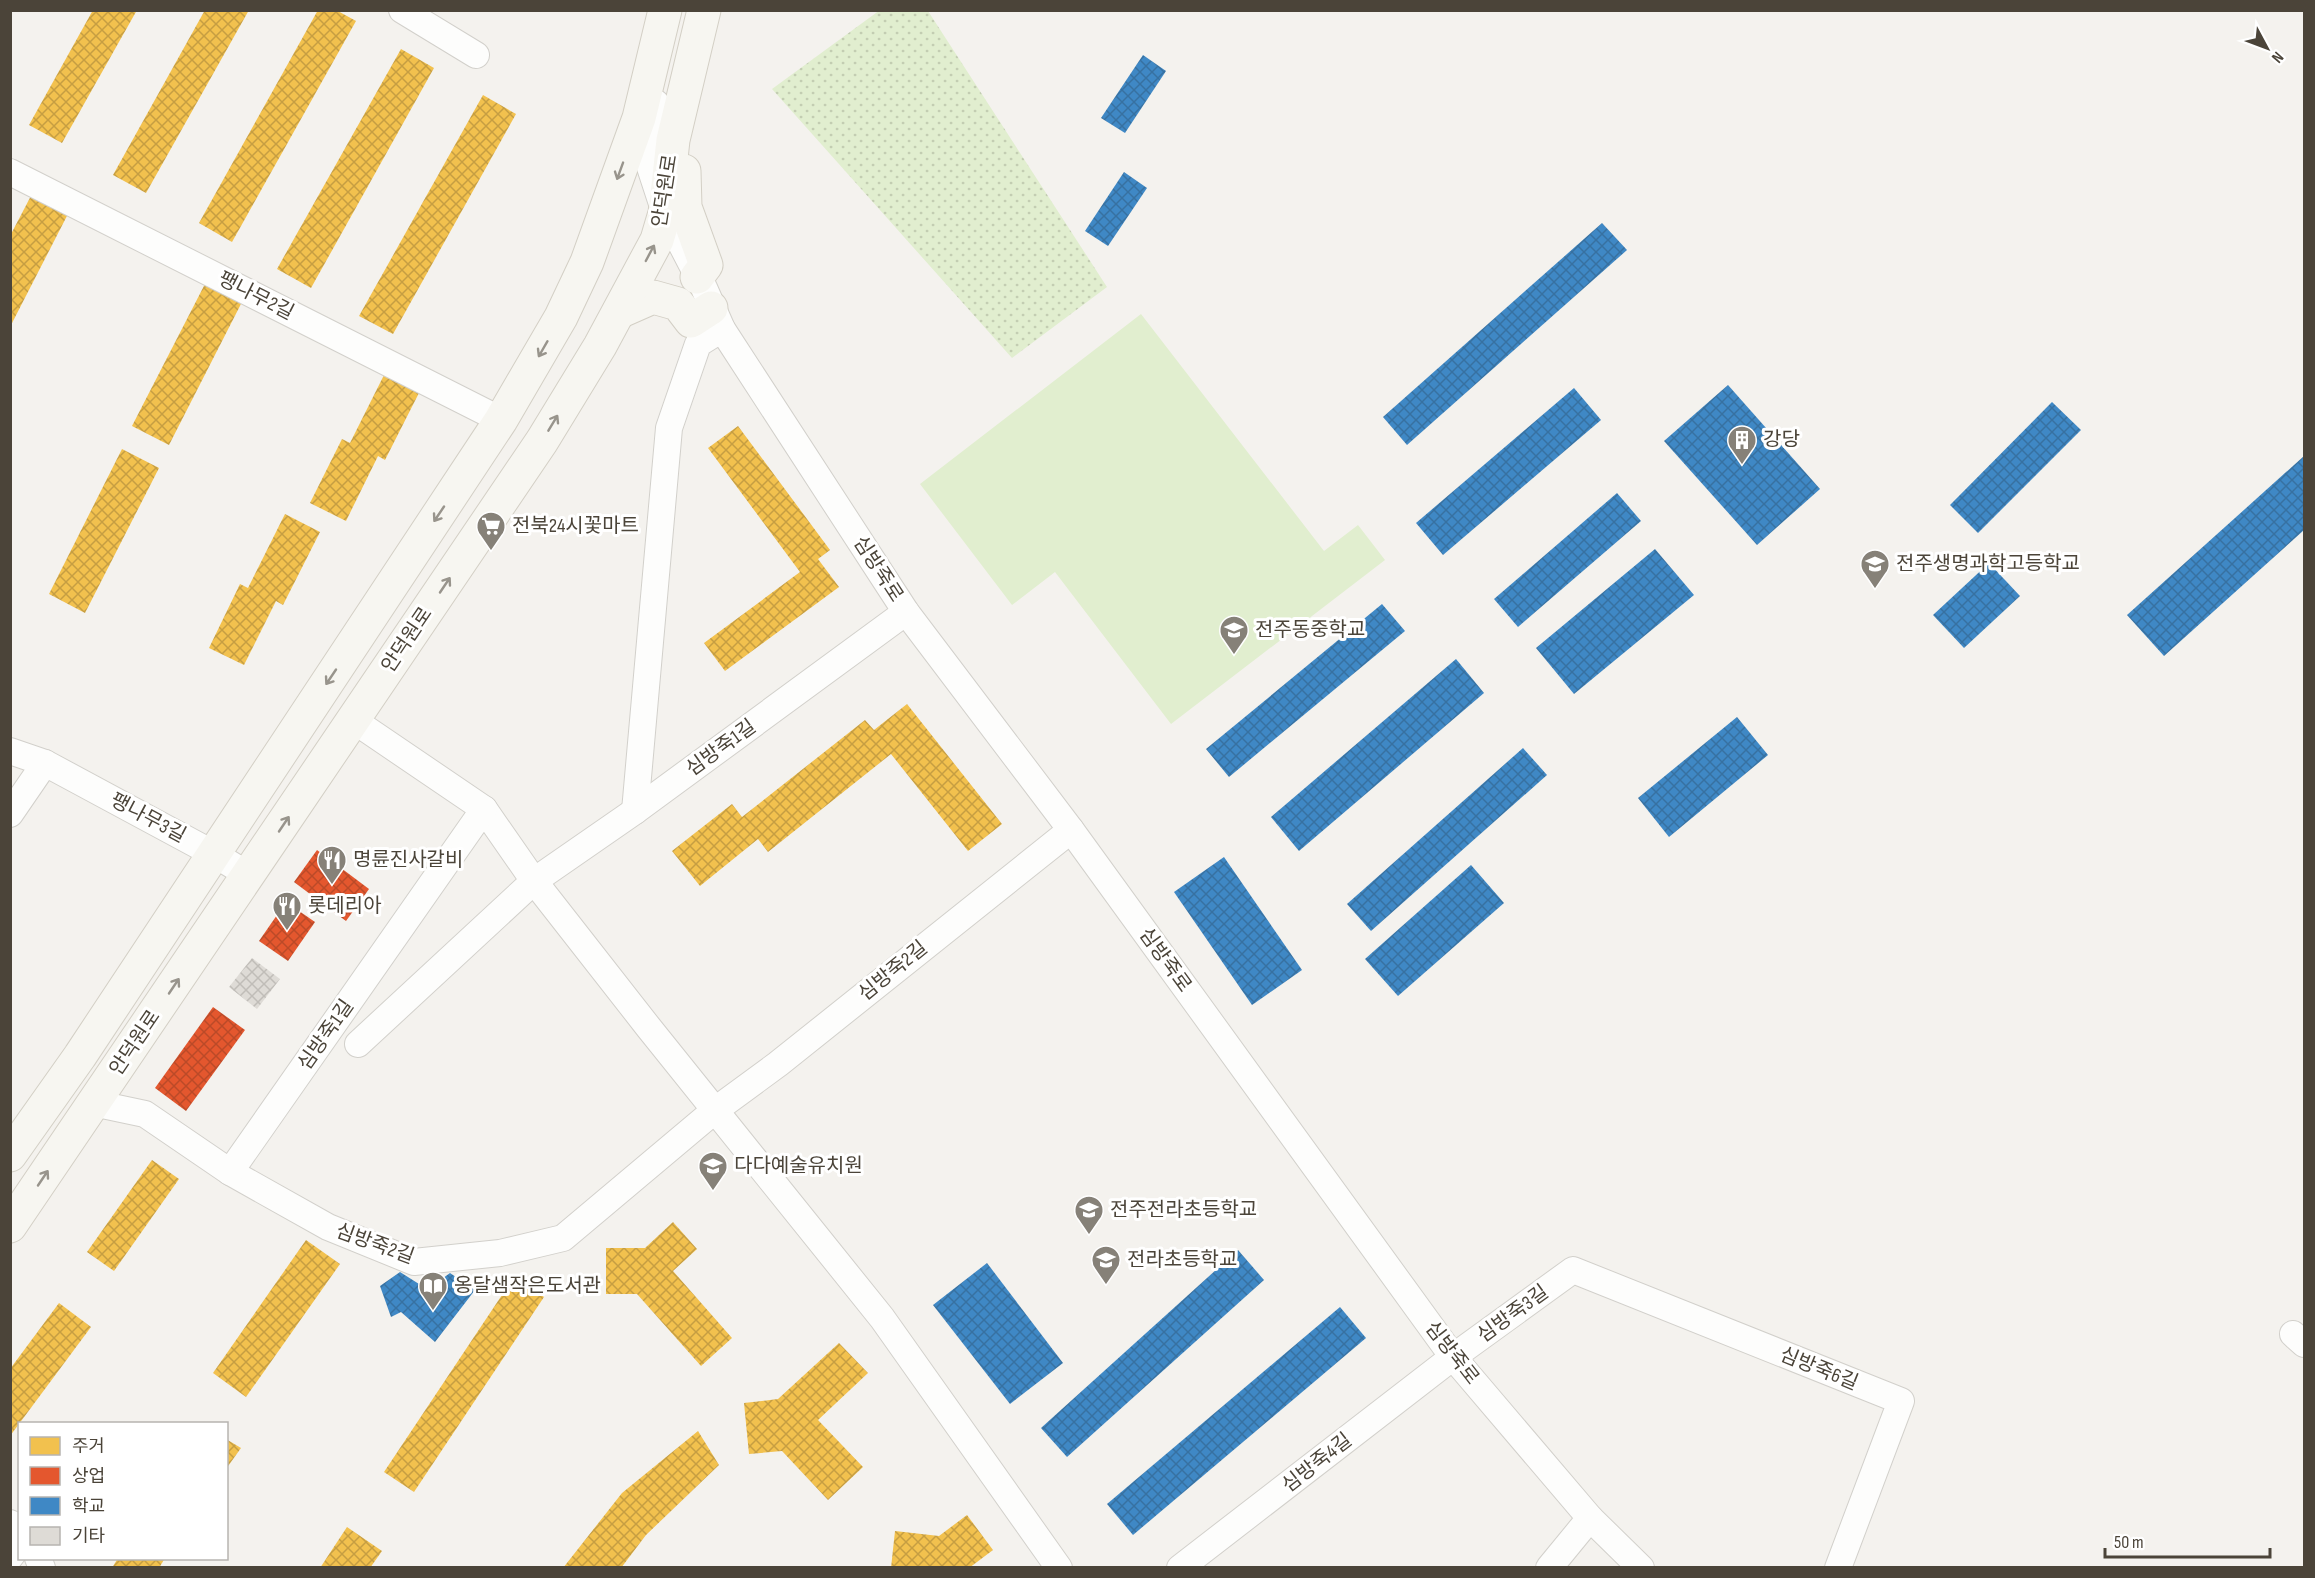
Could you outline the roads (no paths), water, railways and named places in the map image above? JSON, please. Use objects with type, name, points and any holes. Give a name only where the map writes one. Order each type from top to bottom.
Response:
[{"type":"street","points":[[402,10],[476,55]]},
{"type":"street","name":"안덕원로","points":[[10,1226],[250,876],[542,441],[619,312],[657,240],[665,213],[673,140],[704,10]]},
{"type":"street","name":"안덕원로","points":[[10,1155],[80,1056],[501,420],[561,318],[587,262],[639,118],[652,67],[662,12]]},
{"type":"street","name":"심방죽로","points":[[652,67],[658,93],[646,155],[665,213],[704,288],[716,318],[906,612],[1071,830],[1454,1358],[1590,1518],[1641,1568]]},
{"type":"street","points":[[673,140],[684,145],[685,207],[706,266],[697,277]]},
{"type":"street","name":"팽나무2길","points":[[10,172],[501,420]]},
{"type":"street","points":[[619,312],[654,297],[678,304],[691,321],[716,318]]},
{"type":"street","points":[[635,812],[669,428],[698,344],[716,318]]},
{"type":"street","name":"심방죽1길","points":[[358,1044],[534,881],[635,812],[906,612]]},
{"type":"street","points":[[353,720],[484,809],[534,881],[714,1111],[882,1318],[1059,1568]]},
{"type":"street","name":"팽나무3길","points":[[10,751],[45,763],[214,854],[250,876]]},
{"type":"street","points":[[10,814],[45,763]]},
{"type":"street","name":"심방죽1길","points":[[230,1172],[484,809]]},
{"type":"street","name":"심방죽2길","points":[[93,1103],[145,1114],[230,1172],[328,1227],[414,1262],[500,1253],[563,1238],[714,1111],[778,1064],[1071,830]]},
{"type":"street","name":"심방죽3길","points":[[1454,1358],[1573,1270]]},
{"type":"street","name":"심방죽6길","points":[[1573,1270],[1901,1401],[1838,1568]]},
{"type":"street","name":"심방죽4길","points":[[1180,1568],[1454,1358]]},
{"type":"street","points":[[1549,1568],[1590,1518]]},
{"type":"place","name":"강당","points":[[1742,466]]},
{"type":"place","name":"전북24시꽃마트","points":[[491,552]]},
{"type":"place","name":"전주생명과학고등학교","points":[[1875,590]]},
{"type":"place","name":"전주동중학교","points":[[1234,656]]},
{"type":"place","name":"명륜진사갈비","points":[[332,886]]},
{"type":"place","name":"롯데리아","points":[[287,932]]},
{"type":"place","name":"다다예술유치원","points":[[713,1192]]},
{"type":"place","name":"전주전라초등학교","points":[[1089,1236]]},
{"type":"place","name":"전라초등학교","points":[[1106,1286]]},
{"type":"place","name":"옹달샘작은도서관","points":[[433,1312]]}]
